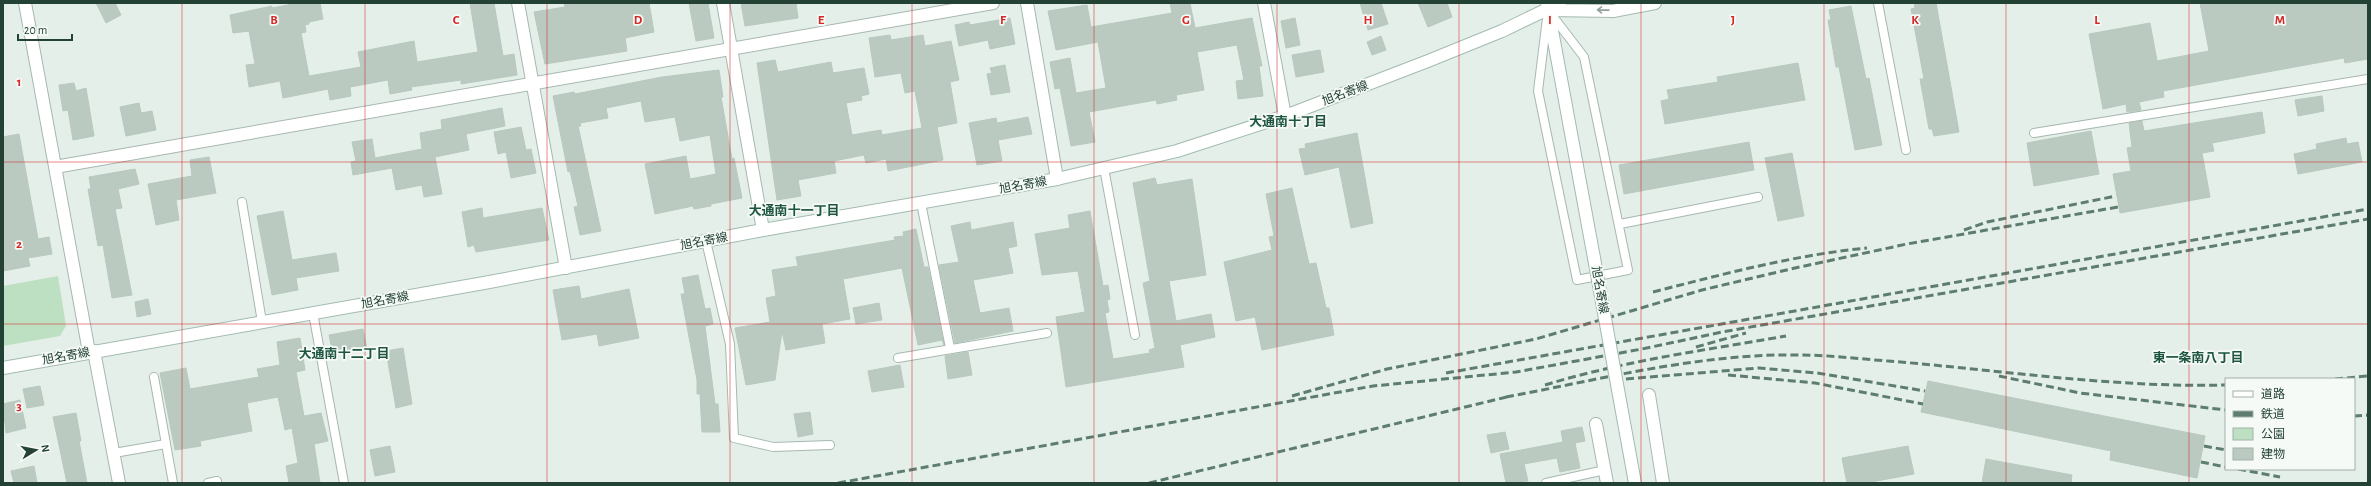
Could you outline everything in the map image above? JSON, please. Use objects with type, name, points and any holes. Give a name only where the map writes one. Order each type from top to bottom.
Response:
[{"type":"street","points":[[25,3],[55,167],[119,483]]},
{"type":"street","points":[[518,3],[566,268]]},
{"type":"street","points":[[723,3],[763,230]]},
{"type":"street","points":[[55,167],[993,3]]},
{"type":"street","points":[[1027,3],[1057,179]]},
{"type":"street","points":[[1264,3],[1286,116]]},
{"type":"street","points":[[1548,6],[1560,3]]},
{"type":"street","points":[[1548,6],[1613,11],[1655,3]]},
{"type":"street","name":"旭名寄線","points":[[3,368],[566,268],[763,230],[1057,179],[1177,151],[1286,116],[1428,61],[1548,6],[1635,483]]},
{"type":"street","points":[[1649,394],[1663,483]]},
{"type":"street","points":[[1596,424],[1607,483]]},
{"type":"lane","points":[[1878,3],[1906,150]]},
{"type":"lane","points":[[1548,6],[1584,56],[1620,224],[1628,270],[1577,280],[1538,91],[1548,6]]},
{"type":"lane","points":[[2034,133],[2368,79]]},
{"type":"lane","points":[[1104,168],[1135,335]]},
{"type":"lane","points":[[1620,224],[1758,197]]},
{"type":"lane","points":[[242,202],[262,322]]},
{"type":"lane","points":[[921,202],[950,348]]},
{"type":"lane","points":[[706,241],[730,344],[734,438],[773,447],[830,445]]},
{"type":"lane","points":[[313,313],[344,483]]},
{"type":"lane","points":[[898,358],[950,348],[1047,333]]},
{"type":"lane","points":[[154,377],[173,483]]},
{"type":"lane","points":[[114,453],[166,444]]},
{"type":"lane","points":[[1546,483],[1605,470]]},
{"type":"lane","points":[[208,483],[217,481]]},
{"type":"green space","points":[[58,276],[66,326],[60,336],[3,346],[3,286]]},
{"type":"building","points":[[96,3],[115,3],[121,15],[106,23]]},
{"type":"building","points":[[298,3],[320,3],[323,19],[309,22],[309,24],[305,25],[306,32],[301,33],[309,76],[361,67],[358,52],[414,41],[417,62],[478,52],[470,3],[494,3],[503,56],[514,54],[517,75],[461,84],[461,80],[411,87],[412,90],[390,94],[388,80],[350,87],[351,96],[330,100],[328,89],[283,98],[280,81],[249,87],[246,65],[255,64],[249,31],[233,33],[230,15],[272,6],[272,8]]},
{"type":"building","points":[[564,3],[649,3],[654,32],[625,38],[627,51],[545,64],[534,12],[565,7]]},
{"type":"building","points":[[689,3],[708,3],[714,38],[696,41]]},
{"type":"building","points":[[741,3],[796,3],[798,18],[745,26]]},
{"type":"building","points":[[1170,3],[1190,3],[1195,28],[1252,18],[1262,66],[1259,66],[1263,96],[1238,99],[1236,81],[1244,80],[1237,45],[1197,52],[1204,90],[1176,95],[1177,100],[1157,104],[1156,100],[1089,112],[1095,142],[1071,146],[1060,88],[1055,89],[1050,62],[1070,58],[1076,93],[1106,88],[1098,42],[1056,50],[1048,11],[1087,5],[1091,27],[1172,13]]},
{"type":"building","points":[[1360,3],[1381,3],[1388,24],[1368,30]]},
{"type":"building","points":[[1418,3],[1447,3],[1452,17],[1428,27]]},
{"type":"building","points":[[1914,3],[1936,3],[1959,132],[1934,136],[1932,129],[1929,129],[1920,79],[1924,79],[1911,9],[1915,8]]},
{"type":"building","points":[[2200,3],[2368,3],[2368,59],[2345,63],[2344,58],[2163,91],[2164,97],[2139,102],[2141,110],[2127,112],[2126,104],[2103,109],[2089,34],[2150,23],[2157,61],[2209,51]]},
{"type":"building","points":[[1851,6],[1866,79],[1869,78],[1882,145],[1855,150],[1839,67],[1836,67],[1828,20],[1831,20],[1829,10]]},
{"type":"building","points":[[1010,18],[1015,44],[990,49],[988,40],[959,46],[955,25],[969,22],[970,25]]},
{"type":"building","points":[[1295,18],[1300,45],[1286,48],[1281,21]]},
{"type":"building","points":[[890,35],[891,40],[923,35],[925,46],[951,41],[959,80],[950,82],[957,123],[937,127],[943,160],[888,171],[886,159],[866,163],[864,155],[834,161],[836,173],[798,180],[801,196],[777,200],[757,63],[775,60],[778,72],[831,62],[833,73],[864,68],[869,94],[861,96],[862,100],[846,103],[852,135],[881,130],[882,135],[922,128],[915,91],[905,93],[901,73],[875,77],[869,38]]},
{"type":"building","points":[[1381,36],[1386,50],[1372,55],[1367,42]]},
{"type":"building","points":[[1320,50],[1324,72],[1296,77],[1292,55]]},
{"type":"building","points":[[1798,63],[1805,100],[1665,124],[1661,101],[1669,99],[1667,90],[1718,82],[1717,77]]},
{"type":"building","points":[[1005,65],[1010,92],[991,95],[987,74],[992,73],[990,68]]},
{"type":"building","points":[[719,70],[723,97],[721,97],[732,159],[734,158],[742,198],[711,204],[711,206],[694,209],[693,206],[655,214],[645,164],[686,156],[690,179],[716,174],[710,135],[680,141],[675,117],[645,122],[641,101],[606,108],[608,118],[580,123],[581,126],[578,126],[601,231],[580,235],[574,207],[578,206],[570,171],[568,172],[553,96],[574,92],[575,94],[662,77]]},
{"type":"building","points":[[74,83],[76,91],[86,88],[94,136],[73,140],[68,110],[63,111],[59,85]]},
{"type":"building","points":[[2322,96],[2324,111],[2298,116],[2295,100]]},
{"type":"building","points":[[139,103],[141,113],[152,111],[156,130],[126,136],[120,107]]},
{"type":"building","points":[[502,108],[505,126],[466,134],[469,150],[435,157],[442,194],[424,197],[422,185],[396,190],[392,168],[353,175],[351,162],[356,161],[352,142],[372,139],[375,158],[422,149],[420,133],[442,129],[441,120]]},
{"type":"building","points":[[2262,112],[2265,133],[2212,143],[2214,151],[2202,153],[2210,197],[2120,213],[2113,174],[2131,171],[2127,148],[2132,147],[2129,123],[2142,121],[2144,131]]},
{"type":"building","points":[[1028,117],[1032,134],[998,140],[1002,161],[977,165],[969,123],[996,118],[997,123]]},
{"type":"building","points":[[521,127],[526,150],[531,149],[536,173],[511,178],[506,152],[498,154],[494,132]]},
{"type":"building","points":[[2091,131],[2099,174],[2034,186],[2027,143]]},
{"type":"building","points":[[1357,133],[1373,223],[1351,228],[1339,167],[1305,175],[1299,149],[1306,148],[1305,144]]},
{"type":"building","points":[[19,134],[38,239],[49,237],[52,254],[28,258],[30,266],[3,271],[3,137]]},
{"type":"building","points":[[2346,138],[2347,144],[2358,142],[2362,162],[2298,174],[2294,154],[2317,149],[2316,144]]},
{"type":"building","points":[[1749,142],[1754,170],[1624,194],[1619,165]]},
{"type":"building","points":[[1792,153],[1804,216],[1778,221],[1765,158]]},
{"type":"building","points":[[209,157],[216,193],[176,200],[179,220],[156,225],[148,184],[192,176],[190,160]]},
{"type":"building","points":[[135,169],[139,184],[118,189],[122,208],[115,209],[132,295],[112,298],[103,245],[98,246],[88,189],[91,189],[89,177]]},
{"type":"building","points":[[1155,178],[1157,185],[1192,179],[1206,275],[1169,281],[1176,321],[1211,314],[1215,337],[1180,345],[1184,367],[1066,387],[1056,317],[1085,312],[1078,271],[1042,275],[1035,234],[1070,228],[1068,215],[1090,211],[1103,286],[1108,285],[1110,299],[1107,300],[1109,312],[1105,313],[1113,359],[1150,353],[1149,350],[1155,348],[1143,283],[1150,281],[1133,183]]},
{"type":"building","points":[[1292,188],[1309,264],[1316,263],[1326,308],[1329,308],[1334,335],[1262,350],[1255,317],[1236,321],[1224,262],[1272,250],[1269,237],[1274,236],[1266,194]]},
{"type":"building","points":[[482,208],[483,218],[542,208],[549,240],[476,252],[474,245],[468,247],[462,212]]},
{"type":"building","points":[[283,211],[292,260],[336,253],[339,271],[296,278],[298,290],[272,295],[257,216]]},
{"type":"building","points":[[970,222],[971,230],[1013,222],[1017,246],[1008,248],[1013,273],[973,280],[980,313],[1009,308],[1013,331],[955,343],[939,265],[959,262],[951,226]]},
{"type":"building","points":[[916,229],[924,267],[928,267],[944,345],[942,340],[918,345],[902,268],[843,279],[850,319],[822,324],[825,343],[786,350],[782,331],[775,380],[746,385],[735,328],[770,322],[766,298],[776,296],[772,270],[798,266],[796,257],[895,240],[894,237],[904,236],[903,232]]},
{"type":"building","points":[[698,275],[705,309],[710,308],[713,324],[705,326],[715,404],[718,404],[720,432],[702,432],[700,394],[697,394],[697,380],[681,294],[685,294],[682,278]]},
{"type":"building","points":[[579,286],[581,299],[629,289],[639,338],[599,346],[597,334],[562,340],[553,290]]},
{"type":"building","points":[[148,299],[151,314],[137,317],[135,302]]},
{"type":"building","points":[[879,303],[882,320],[856,324],[853,308]]},
{"type":"building","points":[[363,329],[367,349],[333,355],[329,335]]},
{"type":"building","points":[[300,338],[305,370],[296,372],[304,416],[321,413],[328,441],[314,444],[320,483],[289,483],[286,466],[298,463],[292,428],[285,430],[278,397],[247,403],[252,431],[200,441],[201,446],[175,450],[160,373],[186,368],[190,389],[259,377],[257,369],[280,365],[277,342]]},
{"type":"building","points":[[403,348],[412,404],[396,408],[386,351]]},
{"type":"building","points":[[968,352],[972,375],[948,379],[945,356]]},
{"type":"building","points":[[900,365],[904,387],[872,392],[868,371]]},
{"type":"building","points":[[1928,381],[2205,436],[2197,478],[2110,460],[2111,451],[1921,412]]},
{"type":"building","points":[[40,386],[44,405],[27,408],[23,389]]},
{"type":"building","points":[[20,400],[26,428],[6,433],[3,404]]},
{"type":"building","points":[[810,412],[813,434],[798,437],[794,414]]},
{"type":"building","points":[[76,413],[81,441],[79,441],[87,483],[67,483],[53,417]]},
{"type":"building","points":[[1582,427],[1585,441],[1575,443],[1580,468],[1560,472],[1557,458],[1524,464],[1528,481],[1506,483],[1500,454],[1563,442],[1561,431]]},
{"type":"building","points":[[1505,432],[1509,449],[1491,453],[1487,435]]},
{"type":"building","points":[[390,446],[395,472],[375,476],[370,450]]},
{"type":"building","points":[[1908,446],[1914,474],[1866,483],[1847,483],[1842,458]]},
{"type":"building","points":[[1986,459],[2072,475],[2071,483],[1982,483]]},
{"type":"building","points":[[34,466],[37,483],[14,483],[11,471]]},
{"type":"railway","points":[[1964,230],[1987,222],[2116,196]]},
{"type":"railway","points":[[1292,396],[1387,369],[1536,339],[1702,290],[1795,268],[1907,244],[2118,207]]},
{"type":"railway","points":[[1446,373],[2368,209]]},
{"type":"railway","points":[[838,483],[1373,386],[1516,372],[1642,349],[1722,332],[2368,219]]},
{"type":"railway","points":[[1653,292],[1786,260],[1867,248]]},
{"type":"railway","points":[[1696,347],[1746,333]]},
{"type":"railway","points":[[1545,385],[1604,369],[1695,351],[1786,336]]},
{"type":"railway","points":[[1506,397],[1652,368],[1726,358],[1764,355],[1834,356],[2057,378],[2142,384],[2225,385]]},
{"type":"railway","points":[[1626,379],[1759,368],[1817,373],[1925,391]]},
{"type":"railway","points":[[1728,375],[1815,383],[1923,404]]},
{"type":"railway","points":[[1999,376],[2080,393],[2225,410]]},
{"type":"railway","points":[[2346,378],[2368,376]]},
{"type":"railway","points":[[1149,483],[1511,396]]},
{"type":"railway","points":[[2355,416],[2368,415]]},
{"type":"railway","points":[[2204,446],[2225,450]]},
{"type":"railway","points":[[2201,462],[2225,467]]},
{"type":"railway","points":[[2243,470],[2280,477]]},
{"type":"district","name":"大通南十丁目","points":[[1288,122]]},
{"type":"district","name":"大通南十一丁目","points":[[794,211]]},
{"type":"district","name":"大通南十二丁目","points":[[344,354]]},
{"type":"district","name":"東一条南八丁目","points":[[2198,358]]}]
